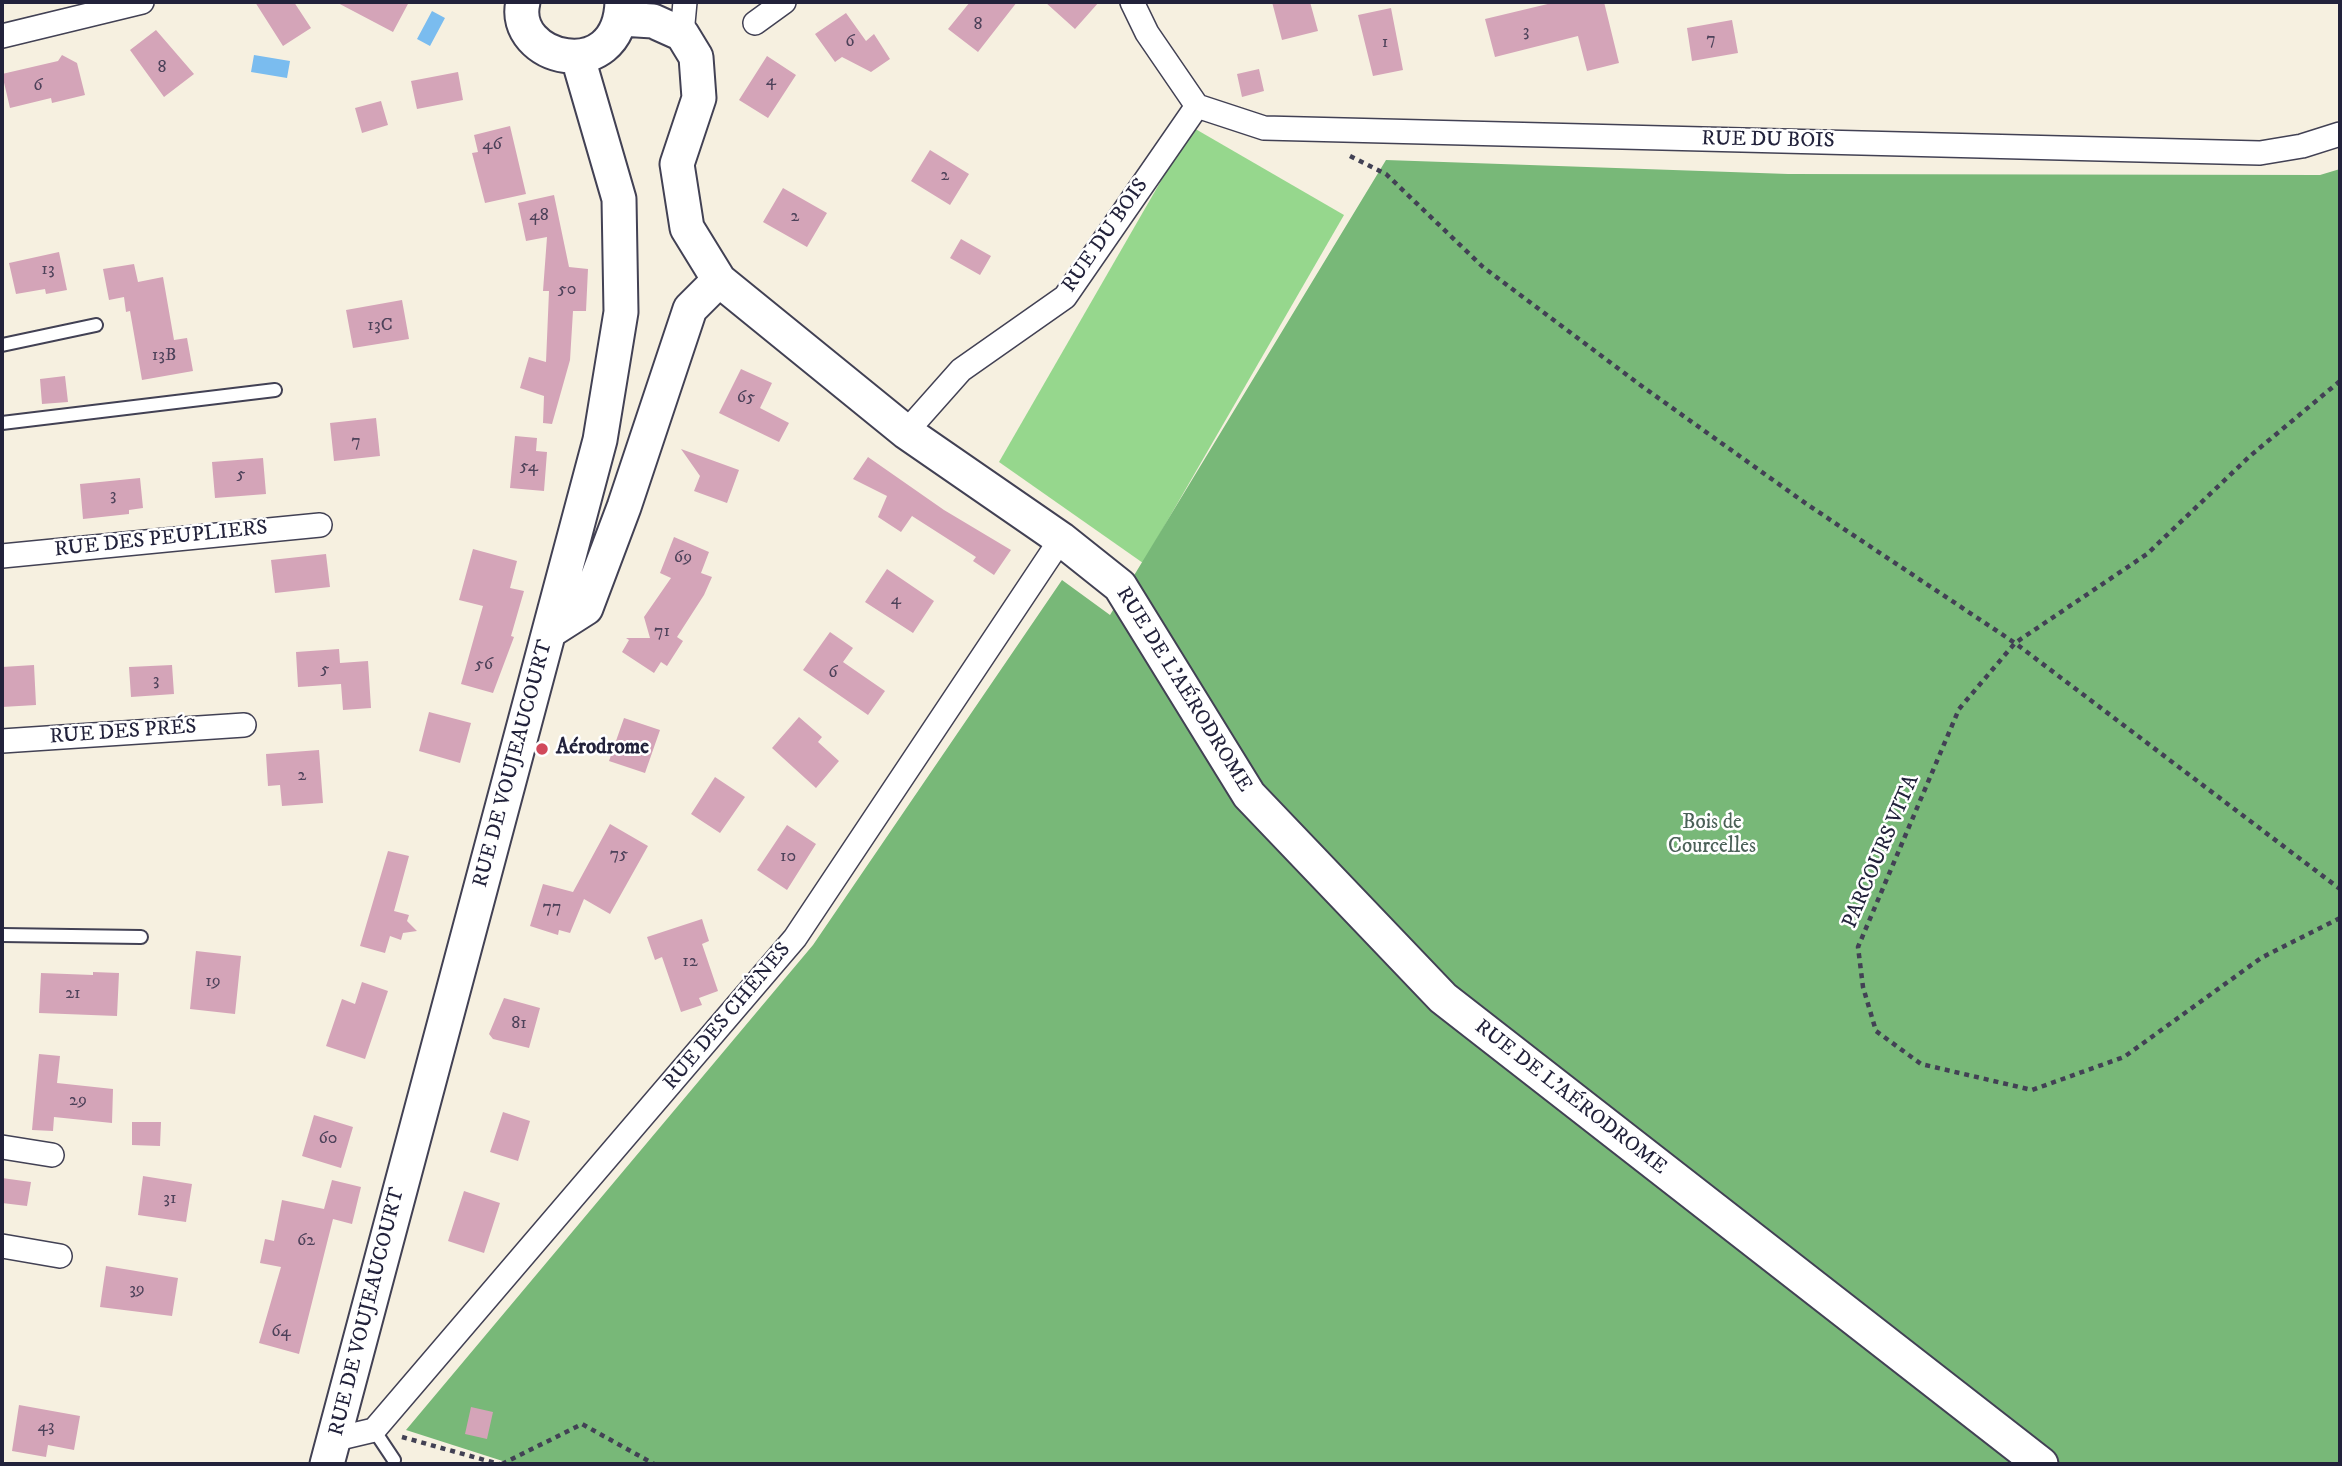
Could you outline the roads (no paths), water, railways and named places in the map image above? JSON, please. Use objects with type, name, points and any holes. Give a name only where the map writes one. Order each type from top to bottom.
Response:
[{"type":"street","points":[[2,36],[142,2]]},
{"type":"street","points":[[523,2],[529,34],[550,53],[578,58],[606,45],[622,10],[682,34],[685,2]]},
{"type":"street","points":[[755,23],[785,2]]},
{"type":"street","points":[[1132,2],[1147,33],[1197,106]]},
{"type":"street","name":"RUE DE L'AÉRODROME","points":[[682,34],[696,57],[699,98],[677,164],[687,228],[719,280],[906,432],[1061,539],[1121,586],[1249,795],[1443,998],[2041,1464]]},
{"type":"street","name":"RUE DE VOUJEAUCOURT","points":[[332,1452],[418,1114],[600,440],[621,312],[619,200],[578,58]]},
{"type":"street","name":"RUE DU BOIS","points":[[906,432],[961,370],[1065,297],[1197,106],[1264,128],[1324,131],[2260,153],[2302,146],[2340,134]]},
{"type":"street","points":[[550,631],[586,608],[624,508],[690,309],[719,280]]},
{"type":"street","name":"RUE DES PEUPLIERS","points":[[2,556],[320,525]]},
{"type":"street","name":"RUE DES CHÊNES","points":[[374,1430],[795,938],[1061,539]]},
{"type":"street","name":"RUE DES PRÉS","points":[[2,741],[244,725]]},
{"type":"street","points":[[2,1147],[52,1155]]},
{"type":"street","points":[[2,1246],[60,1256]]},
{"type":"street","points":[[332,1452],[374,1430]]},
{"type":"lane","points":[[2,345],[96,325]]},
{"type":"lane","points":[[2,423],[275,390]]},
{"type":"lane","points":[[2,935],[141,937]]},
{"type":"lane","points":[[374,1430],[394,1460]]},
{"type":"water","points":[[432,11],[445,18],[430,46],[417,39]]},
{"type":"water","points":[[254,55],[290,61],[287,78],[251,72]]},
{"type":"place","name":"Aérodrome","points":[[542,749]]},
{"type":"park label","name":"Bois de Courcelles","points":[[1712,836]]}]
